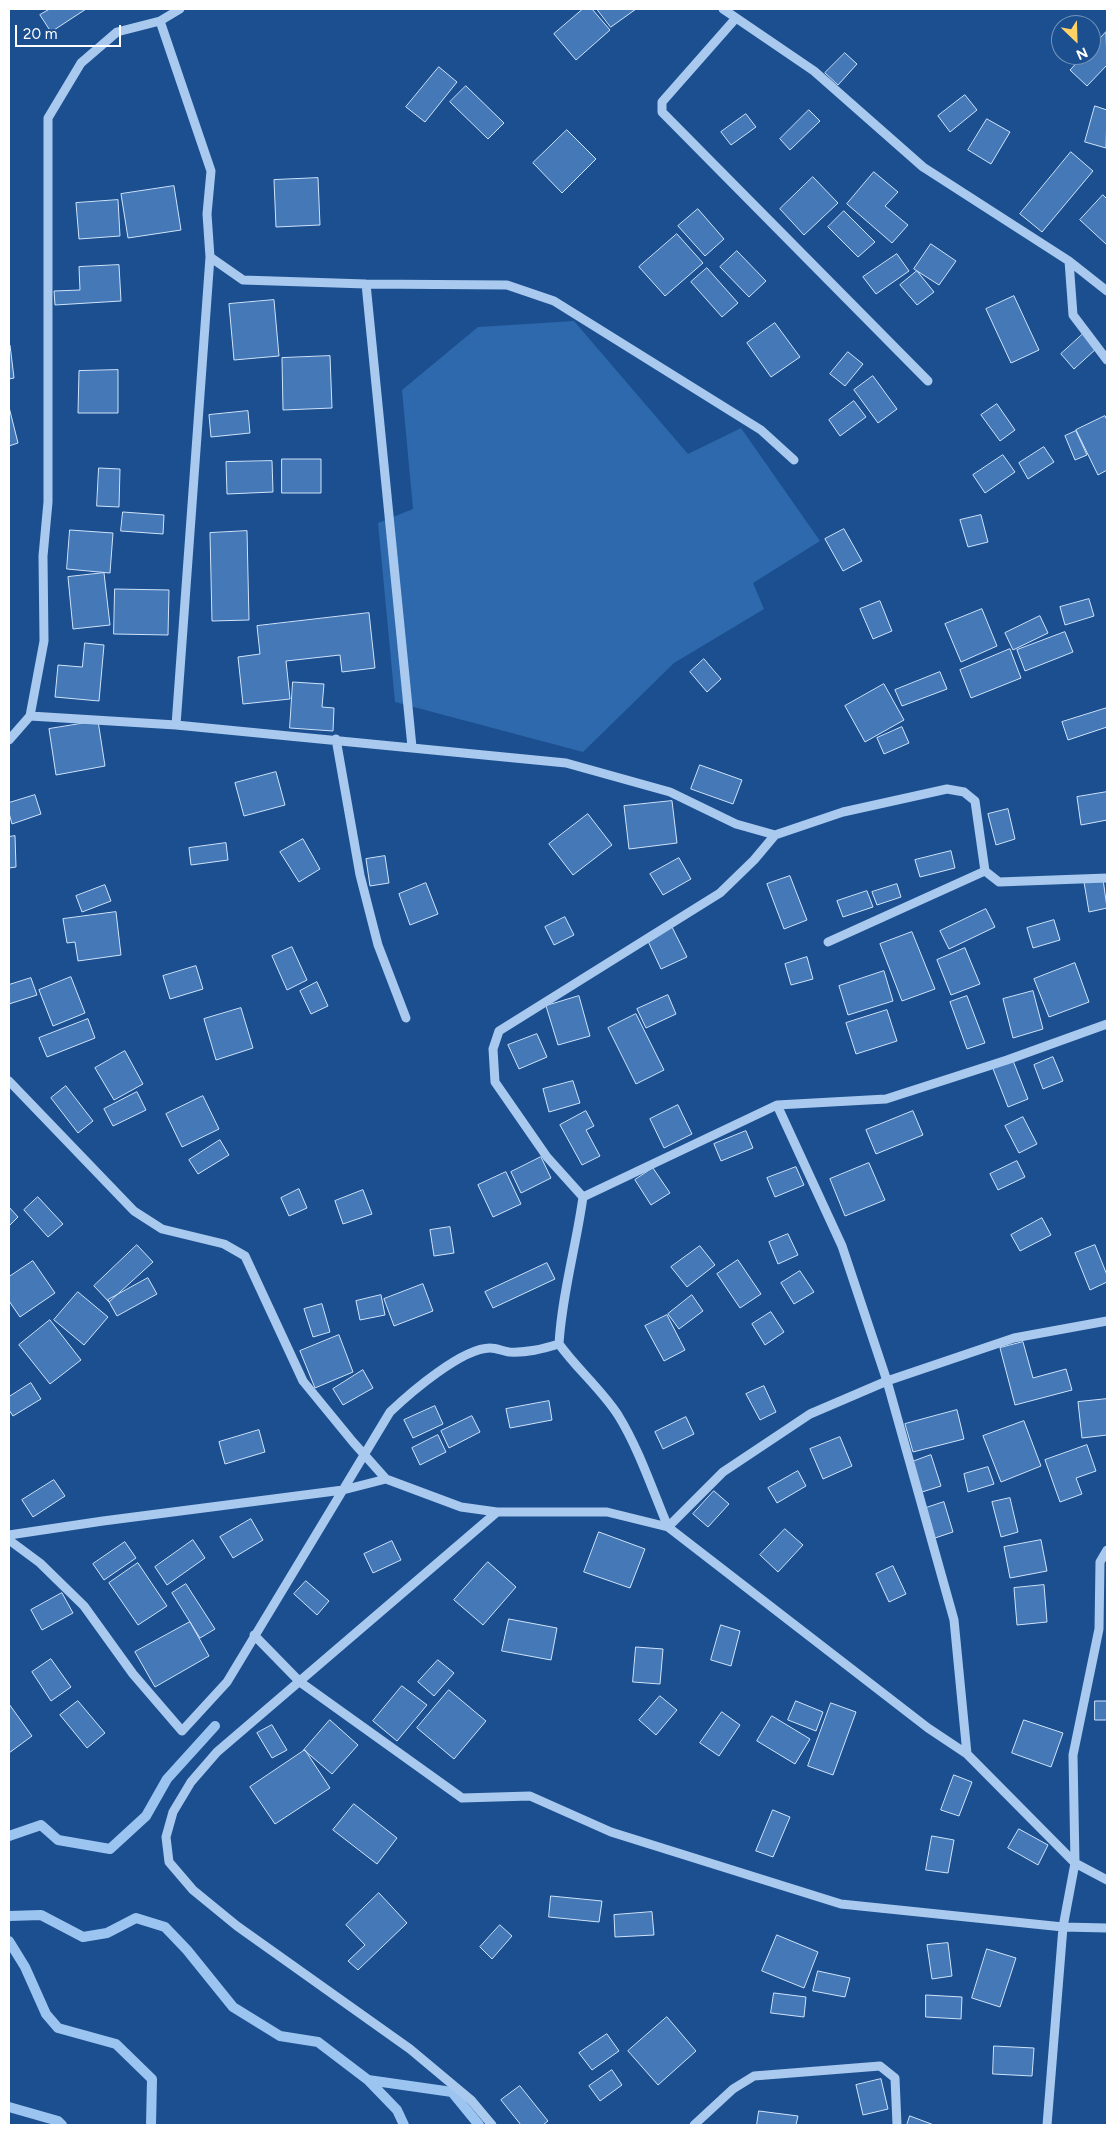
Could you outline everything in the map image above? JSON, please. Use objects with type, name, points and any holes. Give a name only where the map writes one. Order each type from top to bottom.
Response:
[{"type":"street","points":[[9,740],[30,716],[44,641],[43,556],[48,502],[48,118],[81,63],[117,32],[160,21],[180,9]]},
{"type":"street","points":[[724,9],[814,72],[923,167],[1069,261],[1105,289],[1107,278]]},
{"type":"street","points":[[736,18],[662,102],[662,112],[928,382]]},
{"type":"street","points":[[160,21],[211,171],[207,214],[210,257],[176,725]]},
{"type":"street","points":[[210,257],[243,280],[366,284],[507,284],[554,301],[761,430],[794,460]]},
{"type":"street","points":[[1069,261],[1073,315],[1107,360]]},
{"type":"street","points":[[366,284],[412,748]]},
{"type":"street","points":[[30,716],[176,725],[566,762],[670,792],[736,824],[775,835]]},
{"type":"street","points":[[336,739],[360,875],[378,945],[406,1018]]},
{"type":"street","points":[[583,1197],[547,1157],[495,1082],[493,1049],[499,1031],[720,893],[754,860],[775,835],[844,812],[947,789],[964,792],[975,801],[985,871],[999,882],[1107,878]]},
{"type":"street","points":[[828,942],[985,871]]},
{"type":"street","points":[[583,1197],[777,1106],[886,1099],[1007,1060],[1107,1024]]},
{"type":"street","points":[[9,1081],[134,1211],[162,1229],[224,1244],[245,1256],[303,1381],[386,1479],[462,1507],[497,1512],[607,1512],[668,1527],[913,1716],[967,1754],[1076,1863],[1107,1880]]},
{"type":"street","points":[[777,1106],[842,1246],[887,1381],[954,1620],[967,1754]]},
{"type":"street","points":[[583,1197],[578,1231],[561,1310],[558,1344],[573,1364],[605,1396],[618,1415],[630,1436],[668,1527]]},
{"type":"street","points":[[668,1527],[723,1472],[810,1414],[887,1381],[1014,1338],[1107,1321]]},
{"type":"street","points":[[9,1540],[40,1563],[84,1606],[132,1674],[182,1731],[227,1682],[390,1412],[416,1388],[462,1356],[490,1348],[508,1352],[531,1352],[558,1344]]},
{"type":"street","points":[[9,1536],[103,1521],[343,1490],[386,1479]]},
{"type":"street","points":[[492,2125],[471,2100],[410,2049],[237,1926],[192,1890],[169,1862],[166,1837],[172,1812],[191,1782],[217,1752],[497,1512]]},
{"type":"street","points":[[1047,2125],[1063,1927],[1076,1863],[1073,1755],[1099,1629],[1100,1562],[1107,1550]]},
{"type":"street","points":[[254,1635],[300,1682],[462,1798],[530,1796],[610,1832],[841,1904],[1063,1927],[1107,1928]]},
{"type":"street","points":[[694,2125],[733,2089],[754,2076],[880,2066],[895,2078],[897,2125]]},
{"type":"shaded area","points":[[574,321],[688,454],[741,428],[820,541],[753,583],[764,609],[674,663],[583,752],[395,702],[378,523],[413,509],[402,390],[478,327]]},
{"type":"building","points":[[50,9],[86,9],[51,32],[40,15]]},
{"type":"building","points":[[583,9],[592,9],[610,30],[576,60],[554,34]]},
{"type":"building","points":[[597,9],[636,9],[611,27]]},
{"type":"building","points":[[1106,32],[1107,65],[1087,86],[1070,70],[1075,65],[1101,65],[1101,37]]},
{"type":"building","points":[[845,53],[857,64],[838,85],[825,73]]},
{"type":"building","points":[[439,67],[457,82],[425,122],[406,107]]},
{"type":"building","points":[[466,86],[504,123],[488,139],[450,102]]},
{"type":"building","points":[[965,95],[977,110],[950,132],[938,116]]},
{"type":"building","points":[[1095,106],[1107,110],[1106,148],[1085,142]]},
{"type":"building","points":[[809,110],[820,121],[790,150],[780,139]]},
{"type":"building","points":[[746,114],[756,127],[731,145],[721,132]]},
{"type":"building","points":[[987,119],[1010,132],[991,164],[968,150]]},
{"type":"building","points":[[567,130],[596,159],[562,193],[533,163]]},
{"type":"building","points":[[1071,152],[1093,171],[1042,232],[1020,214]]},
{"type":"building","points":[[874,172],[898,192],[885,206],[908,225],[892,243],[847,204]]},
{"type":"building","points":[[813,177],[838,203],[804,235],[780,209]]},
{"type":"building","points":[[318,178],[320,225],[276,227],[274,180]]},
{"type":"building","points":[[174,186],[181,230],[128,238],[121,194]]},
{"type":"building","points":[[1103,195],[1107,199],[1107,245],[1080,220]]},
{"type":"building","points":[[118,200],[120,236],[79,239],[76,203]]},
{"type":"building","points":[[698,209],[724,239],[705,256],[678,226]]},
{"type":"building","points":[[844,211],[875,242],[858,257],[828,227]]},
{"type":"building","points":[[677,234],[703,263],[665,296],[639,267]]},
{"type":"building","points":[[931,244],[956,261],[939,285],[914,269]]},
{"type":"building","points":[[737,251],[766,281],[749,297],[720,267]]},
{"type":"building","points":[[897,254],[909,271],[876,294],[863,277]]},
{"type":"building","points":[[119,265],[121,301],[55,305],[54,291],[80,290],[79,267]]},
{"type":"building","points":[[707,268],[738,303],[722,317],[691,282]]},
{"type":"building","points":[[917,271],[934,292],[917,305],[900,285]]},
{"type":"building","points":[[1014,296],[1039,350],[1011,363],[986,309]]},
{"type":"building","points":[[274,300],[279,356],[234,360],[229,304]]},
{"type":"building","points":[[775,323],[800,357],[771,377],[747,343]]},
{"type":"building","points":[[1083,334],[1097,348],[1074,369],[1061,354]]},
{"type":"building","points":[[9,345],[14,378],[9,379]]},
{"type":"building","points":[[848,352],[863,364],[845,386],[830,374]]},
{"type":"building","points":[[330,356],[332,408],[283,410],[282,358]]},
{"type":"building","points":[[118,370],[118,413],[78,413],[79,371]]},
{"type":"building","points":[[873,376],[897,409],[878,423],[854,390]]},
{"type":"building","points":[[854,401],[866,417],[840,436],[829,420]]},
{"type":"building","points":[[997,404],[1015,430],[1000,441],[981,415]]},
{"type":"building","points":[[9,407],[18,443],[9,446]]},
{"type":"building","points":[[248,411],[250,433],[211,437],[209,415]]},
{"type":"building","points":[[1105,416],[1107,420],[1107,470],[1098,475],[1076,430]]},
{"type":"building","points":[[1076,431],[1087,455],[1075,460],[1065,436]]},
{"type":"building","points":[[1044,447],[1054,462],[1028,479],[1019,463]]},
{"type":"building","points":[[1003,455],[1015,472],[985,493],[973,475]]},
{"type":"building","points":[[282,459],[321,459],[321,493],[282,493]]},
{"type":"building","points":[[272,461],[273,492],[227,494],[226,462]]},
{"type":"building","points":[[99,468],[120,469],[119,507],[97,506]]},
{"type":"building","points":[[123,512],[164,515],[163,534],[121,531]]},
{"type":"building","points":[[981,515],[988,542],[968,547],[960,520]]},
{"type":"building","points":[[844,529],[862,561],[843,571],[825,539]]},
{"type":"building","points":[[70,530],[113,533],[110,573],[67,569]]},
{"type":"building","points":[[247,531],[249,620],[212,621],[210,533]]},
{"type":"building","points":[[104,573],[110,625],[73,629],[68,577]]},
{"type":"building","points":[[115,589],[169,590],[168,635],[114,634]]},
{"type":"building","points":[[1089,599],[1094,616],[1065,625],[1060,607]]},
{"type":"building","points":[[880,601],[892,631],[873,639],[860,609]]},
{"type":"building","points":[[982,609],[997,646],[961,662],[945,624]]},
{"type":"building","points":[[369,613],[375,668],[342,672],[340,655],[286,661],[290,699],[243,704],[238,657],[260,654],[257,626]]},
{"type":"building","points":[[1040,616],[1048,633],[1013,650],[1005,633]]},
{"type":"building","points":[[1065,632],[1073,652],[1025,671],[1017,650]]},
{"type":"building","points":[[85,643],[104,645],[99,701],[55,697],[58,665],[82,667]]},
{"type":"building","points":[[1010,649],[1021,678],[971,698],[960,670]]},
{"type":"building","points":[[704,659],[721,679],[707,692],[690,672]]},
{"type":"building","points":[[940,672],[947,689],[902,706],[895,690]]},
{"type":"building","points":[[293,682],[324,684],[322,707],[334,708],[333,731],[290,728]]},
{"type":"building","points":[[884,684],[904,720],[865,742],[845,706]]},
{"type":"building","points":[[1107,708],[1107,727],[1068,740],[1062,722]]},
{"type":"building","points":[[98,721],[105,766],[56,775],[49,729]]},
{"type":"building","points":[[902,727],[909,743],[884,754],[877,738]]},
{"type":"building","points":[[700,765],[742,780],[733,804],[691,789]]},
{"type":"building","points":[[276,772],[285,805],[244,816],[235,783]]},
{"type":"building","points":[[1107,792],[1107,820],[1081,825],[1077,797]]},
{"type":"building","points":[[35,795],[41,814],[12,824],[9,803]]},
{"type":"building","points":[[672,801],[677,843],[629,849],[624,806]]},
{"type":"building","points":[[1008,809],[1015,839],[996,845],[988,814]]},
{"type":"building","points":[[588,814],[612,845],[573,875],[549,844]]},
{"type":"building","points":[[15,836],[16,867],[9,868],[9,837]]},
{"type":"building","points":[[303,839],[320,869],[299,882],[280,852]]},
{"type":"building","points":[[226,843],[228,860],[191,865],[189,848]]},
{"type":"building","points":[[951,851],[955,868],[920,877],[915,860]]},
{"type":"building","points":[[385,856],[389,883],[370,886],[366,859]]},
{"type":"building","points":[[679,858],[691,879],[663,895],[650,874]]},
{"type":"building","points":[[790,876],[807,920],[784,929],[767,884]]},
{"type":"building","points":[[1103,879],[1107,908],[1089,912],[1084,882]]},
{"type":"building","points":[[426,883],[438,914],[410,925],[399,894]]},
{"type":"building","points":[[897,884],[901,897],[877,905],[872,892]]},
{"type":"building","points":[[105,885],[111,901],[82,912],[76,896]]},
{"type":"building","points":[[867,891],[873,907],[843,917],[837,901]]},
{"type":"building","points":[[986,909],[995,927],[949,949],[940,931]]},
{"type":"building","points":[[116,912],[121,955],[78,961],[75,942],[67,943],[63,919]]},
{"type":"building","points":[[565,917],[574,935],[554,945],[545,927]]},
{"type":"building","points":[[1054,920],[1060,940],[1033,948],[1027,928]]},
{"type":"building","points":[[672,927],[687,957],[661,969],[647,939]]},
{"type":"building","points":[[912,932],[935,989],[902,1001],[880,944]]},
{"type":"building","points":[[292,947],[307,980],[287,990],[272,956]]},
{"type":"building","points":[[965,948],[980,984],[951,995],[937,960]]},
{"type":"building","points":[[807,957],[813,979],[791,985],[785,964]]},
{"type":"building","points":[[1075,963],[1089,1002],[1049,1017],[1034,979]]},
{"type":"building","points":[[196,966],[203,989],[170,999],[163,976]]},
{"type":"building","points":[[884,971],[893,1001],[848,1015],[839,986]]},
{"type":"building","points":[[71,977],[85,1013],[53,1026],[39,990]]},
{"type":"building","points":[[31,978],[37,995],[9,1004],[9,985]]},
{"type":"building","points":[[317,982],[328,1006],[311,1014],[300,991]]},
{"type":"building","points":[[1033,991],[1043,1029],[1013,1038],[1003,999]]},
{"type":"building","points":[[668,995],[676,1014],[646,1028],[637,1009]]},
{"type":"building","points":[[579,996],[590,1036],[558,1045],[546,1006]]},
{"type":"building","points":[[967,996],[985,1043],[967,1049],[950,1002]]},
{"type":"building","points":[[241,1008],[253,1048],[216,1060],[204,1019]]},
{"type":"building","points":[[887,1010],[897,1041],[856,1054],[846,1023]]},
{"type":"building","points":[[636,1014],[664,1070],[636,1084],[608,1028]]},
{"type":"building","points":[[88,1019],[95,1038],[47,1057],[39,1038]]},
{"type":"building","points":[[537,1034],[547,1057],[519,1069],[508,1045]]},
{"type":"building","points":[[125,1051],[143,1084],[114,1100],[95,1068]]},
{"type":"building","points":[[1053,1057],[1063,1081],[1043,1089],[1034,1065]]},
{"type":"building","points":[[1012,1058],[1028,1099],[1008,1107],[992,1066]]},
{"type":"building","points":[[573,1081],[580,1103],[549,1112],[543,1089]]},
{"type":"building","points":[[66,1086],[93,1121],[78,1133],[51,1098]]},
{"type":"building","points":[[137,1092],[146,1110],[113,1126],[104,1109]]},
{"type":"building","points":[[203,1096],[219,1129],[182,1147],[166,1114]]},
{"type":"building","points":[[678,1105],[692,1134],[664,1148],[650,1119]]},
{"type":"building","points":[[586,1111],[594,1126],[586,1130],[600,1156],[582,1165],[560,1125]]},
{"type":"building","points":[[913,1111],[923,1135],[876,1154],[866,1130]]},
{"type":"building","points":[[1023,1117],[1037,1144],[1019,1153],[1005,1126]]},
{"type":"building","points":[[746,1131],[753,1148],[721,1161],[714,1144]]},
{"type":"building","points":[[220,1140],[229,1155],[198,1174],[189,1160]]},
{"type":"building","points":[[541,1157],[551,1178],[521,1193],[511,1172]]},
{"type":"building","points":[[1017,1161],[1025,1177],[998,1190],[990,1174]]},
{"type":"building","points":[[869,1163],[885,1200],[845,1216],[830,1179]]},
{"type":"building","points":[[796,1167],[804,1185],[775,1197],[767,1178]]},
{"type":"building","points":[[653,1168],[670,1193],[651,1205],[635,1180]]},
{"type":"building","points":[[506,1172],[521,1204],[493,1217],[478,1185]]},
{"type":"building","points":[[299,1189],[307,1208],[289,1216],[281,1198]]},
{"type":"building","points":[[363,1190],[372,1214],[343,1224],[335,1201]]},
{"type":"building","points":[[38,1197],[63,1224],[48,1237],[24,1210]]},
{"type":"building","points":[[9,1207],[18,1217],[9,1226]]},
{"type":"building","points":[[1042,1218],[1051,1235],[1020,1251],[1011,1235]]},
{"type":"building","points":[[450,1227],[454,1253],[434,1256],[430,1230]]},
{"type":"building","points":[[788,1234],[798,1255],[778,1264],[769,1242]]},
{"type":"building","points":[[137,1245],[153,1262],[109,1302],[94,1286]]},
{"type":"building","points":[[1095,1245],[1107,1275],[1107,1282],[1090,1290],[1075,1253]]},
{"type":"building","points":[[700,1246],[715,1265],[687,1287],[671,1267]]},
{"type":"building","points":[[738,1260],[761,1294],[740,1308],[717,1274]]},
{"type":"building","points":[[33,1261],[55,1293],[20,1317],[9,1301],[9,1277]]},
{"type":"building","points":[[547,1263],[555,1279],[493,1308],[485,1292]]},
{"type":"building","points":[[800,1271],[814,1292],[794,1304],[781,1283]]},
{"type":"building","points":[[148,1278],[157,1294],[117,1316],[108,1300]]},
{"type":"building","points":[[423,1284],[433,1311],[394,1326],[384,1299]]},
{"type":"building","points":[[78,1292],[108,1317],[84,1345],[54,1320]]},
{"type":"building","points":[[381,1295],[385,1315],[360,1320],[356,1301]]},
{"type":"building","points":[[692,1295],[703,1311],[679,1329],[668,1314]]},
{"type":"building","points":[[322,1304],[330,1332],[313,1337],[304,1309]]},
{"type":"building","points":[[771,1312],[784,1332],[765,1345],[752,1324]]},
{"type":"building","points":[[667,1315],[685,1350],[664,1361],[645,1326]]},
{"type":"building","points":[[50,1320],[81,1360],[50,1384],[19,1345]]},
{"type":"building","points":[[339,1335],[353,1372],[315,1388],[300,1351]]},
{"type":"building","points":[[1023,1342],[1033,1378],[1066,1369],[1072,1390],[1015,1405],[1000,1348]]},
{"type":"building","points":[[363,1370],[373,1388],[343,1405],[333,1389]]},
{"type":"building","points":[[31,1383],[41,1399],[13,1416],[9,1410],[9,1397]]},
{"type":"building","points":[[764,1386],[776,1412],[760,1420],[746,1394]]},
{"type":"building","points":[[1107,1399],[1107,1435],[1082,1438],[1078,1402]]},
{"type":"building","points":[[549,1401],[552,1420],[510,1428],[506,1409]]},
{"type":"building","points":[[435,1406],[443,1424],[413,1438],[404,1420]]},
{"type":"building","points":[[957,1410],[964,1439],[913,1452],[905,1424]]},
{"type":"building","points":[[472,1416],[480,1432],[449,1448],[441,1431]]},
{"type":"building","points":[[686,1417],[694,1434],[663,1449],[655,1432]]},
{"type":"building","points":[[1024,1421],[1041,1466],[1001,1482],[983,1436]]},
{"type":"building","points":[[259,1430],[265,1452],[225,1464],[219,1442]]},
{"type":"building","points":[[438,1435],[446,1452],[420,1465],[412,1448]]},
{"type":"building","points":[[840,1437],[852,1466],[823,1479],[810,1449]]},
{"type":"building","points":[[1087,1445],[1096,1471],[1076,1478],[1082,1494],[1060,1502],[1045,1460]]},
{"type":"building","points":[[931,1455],[941,1486],[922,1492],[912,1462]]},
{"type":"building","points":[[988,1467],[994,1484],[968,1492],[964,1474]]},
{"type":"building","points":[[798,1471],[806,1486],[777,1503],[768,1488]]},
{"type":"building","points":[[54,1480],[65,1496],[33,1517],[22,1500]]},
{"type":"building","points":[[714,1491],[729,1504],[708,1527],[693,1514]]},
{"type":"building","points":[[1010,1498],[1018,1532],[1001,1537],[992,1502]]},
{"type":"building","points":[[944,1502],[953,1532],[935,1538],[926,1508]]},
{"type":"building","points":[[251,1519],[263,1540],[233,1558],[220,1537]]},
{"type":"building","points":[[785,1529],[803,1545],[778,1572],[760,1555]]},
{"type":"building","points":[[599,1532],[645,1549],[630,1588],[584,1572]]},
{"type":"building","points":[[193,1540],[205,1558],[167,1585],[155,1567]]},
{"type":"building","points":[[1041,1540],[1047,1571],[1010,1578],[1004,1547]]},
{"type":"building","points":[[392,1541],[401,1560],[373,1573],[364,1554]]},
{"type":"building","points":[[125,1542],[136,1558],[104,1580],[93,1564]]},
{"type":"building","points":[[488,1562],[516,1587],[483,1625],[454,1600]]},
{"type":"building","points":[[138,1563],[167,1606],[138,1625],[109,1583]]},
{"type":"building","points":[[893,1566],[906,1594],[889,1602],[876,1574]]},
{"type":"building","points":[[306,1581],[329,1601],[317,1615],[294,1594]]},
{"type":"building","points":[[186,1584],[215,1629],[200,1638],[172,1593]]},
{"type":"building","points":[[1044,1585],[1047,1622],[1017,1625],[1014,1588]]},
{"type":"building","points":[[62,1593],[73,1613],[42,1630],[31,1610]]},
{"type":"building","points":[[509,1619],[557,1628],[551,1660],[502,1651]]},
{"type":"building","points":[[190,1622],[209,1656],[155,1687],[135,1652]]},
{"type":"building","points":[[721,1625],[740,1631],[731,1666],[711,1660]]},
{"type":"building","points":[[636,1647],[663,1649],[660,1684],[633,1682]]},
{"type":"building","points":[[51,1659],[71,1687],[51,1701],[32,1672]]},
{"type":"building","points":[[438,1660],[454,1673],[434,1696],[418,1682]]},
{"type":"building","points":[[402,1686],[427,1705],[397,1741],[373,1721]]},
{"type":"building","points":[[449,1690],[486,1721],[454,1759],[417,1728]]},
{"type":"building","points":[[660,1696],[677,1710],[656,1735],[639,1720]]},
{"type":"building","points":[[78,1701],[105,1733],[87,1748],[60,1715]]},
{"type":"building","points":[[796,1701],[823,1712],[816,1731],[788,1720]]},
{"type":"building","points":[[1095,1701],[1107,1701],[1107,1720],[1095,1720]]},
{"type":"building","points":[[831,1703],[856,1712],[833,1775],[808,1766]]},
{"type":"building","points":[[9,1704],[32,1736],[9,1753]]},
{"type":"building","points":[[722,1712],[740,1725],[719,1756],[700,1743]]},
{"type":"building","points":[[772,1716],[810,1739],[795,1764],[757,1741]]},
{"type":"building","points":[[330,1720],[358,1745],[332,1774],[304,1750]]},
{"type":"building","points":[[1024,1720],[1063,1733],[1051,1767],[1012,1753]]},
{"type":"building","points":[[272,1725],[287,1750],[272,1758],[257,1733]]},
{"type":"building","points":[[305,1750],[330,1788],[275,1824],[250,1787]]},
{"type":"building","points":[[954,1775],[972,1782],[959,1816],[941,1810]]},
{"type":"building","points":[[354,1804],[397,1838],[377,1864],[333,1830]]},
{"type":"building","points":[[773,1810],[790,1817],[773,1857],[756,1851]]},
{"type":"building","points":[[1019,1829],[1048,1845],[1038,1865],[1008,1848]]},
{"type":"building","points":[[932,1836],[954,1840],[948,1873],[926,1870]]},
{"type":"building","points":[[379,1893],[407,1923],[358,1970],[348,1961],[365,1945],[346,1925]]},
{"type":"building","points":[[551,1896],[602,1901],[599,1922],[549,1917]]},
{"type":"building","points":[[652,1912],[654,1935],[615,1937],[614,1915]]},
{"type":"building","points":[[500,1925],[512,1936],[492,1959],[480,1947]]},
{"type":"building","points":[[777,1935],[818,1952],[804,1988],[762,1971]]},
{"type":"building","points":[[948,1943],[952,1976],[932,1979],[927,1945]]},
{"type":"building","points":[[987,1949],[1016,1958],[1000,2007],[972,1998]]},
{"type":"building","points":[[818,1971],[850,1978],[845,1997],[813,1991]]},
{"type":"building","points":[[774,1993],[806,1997],[804,2017],[771,2013]]},
{"type":"building","points":[[926,1995],[962,1997],[961,2019],[926,2017]]},
{"type":"building","points":[[667,2017],[696,2051],[658,2085],[628,2051]]},
{"type":"building","points":[[607,2034],[619,2051],[592,2070],[579,2053]]},
{"type":"building","points":[[994,2046],[1034,2048],[1032,2076],[993,2074]]},
{"type":"building","points":[[612,2070],[622,2085],[600,2101],[589,2086]]},
{"type":"building","points":[[881,2079],[888,2109],[863,2115],[856,2085]]},
{"type":"building","points":[[520,2086],[548,2121],[543,2125],[521,2125],[501,2100]]},
{"type":"building","points":[[759,2111],[798,2116],[796,2125],[757,2125]]},
{"type":"building","points":[[910,2116],[934,2125],[907,2125]]},
{"type":"waterway","points":[[9,1836],[41,1825],[58,1840],[110,1849],[146,1816],[167,1779],[215,1726]]},
{"type":"waterway","points":[[9,1916],[41,1915],[83,1937],[107,1933],[136,1918],[165,1927],[187,1950],[233,2007],[280,2036],[318,2042],[368,2080],[452,2092],[479,2125]]},
{"type":"waterway","points":[[9,1941],[25,1967],[46,2014],[58,2028],[116,2044],[152,2079],[151,2125]]},
{"type":"waterway","points":[[368,2080],[397,2110],[404,2125]]},
{"type":"waterway","points":[[9,2107],[58,2121],[62,2125]]}]
